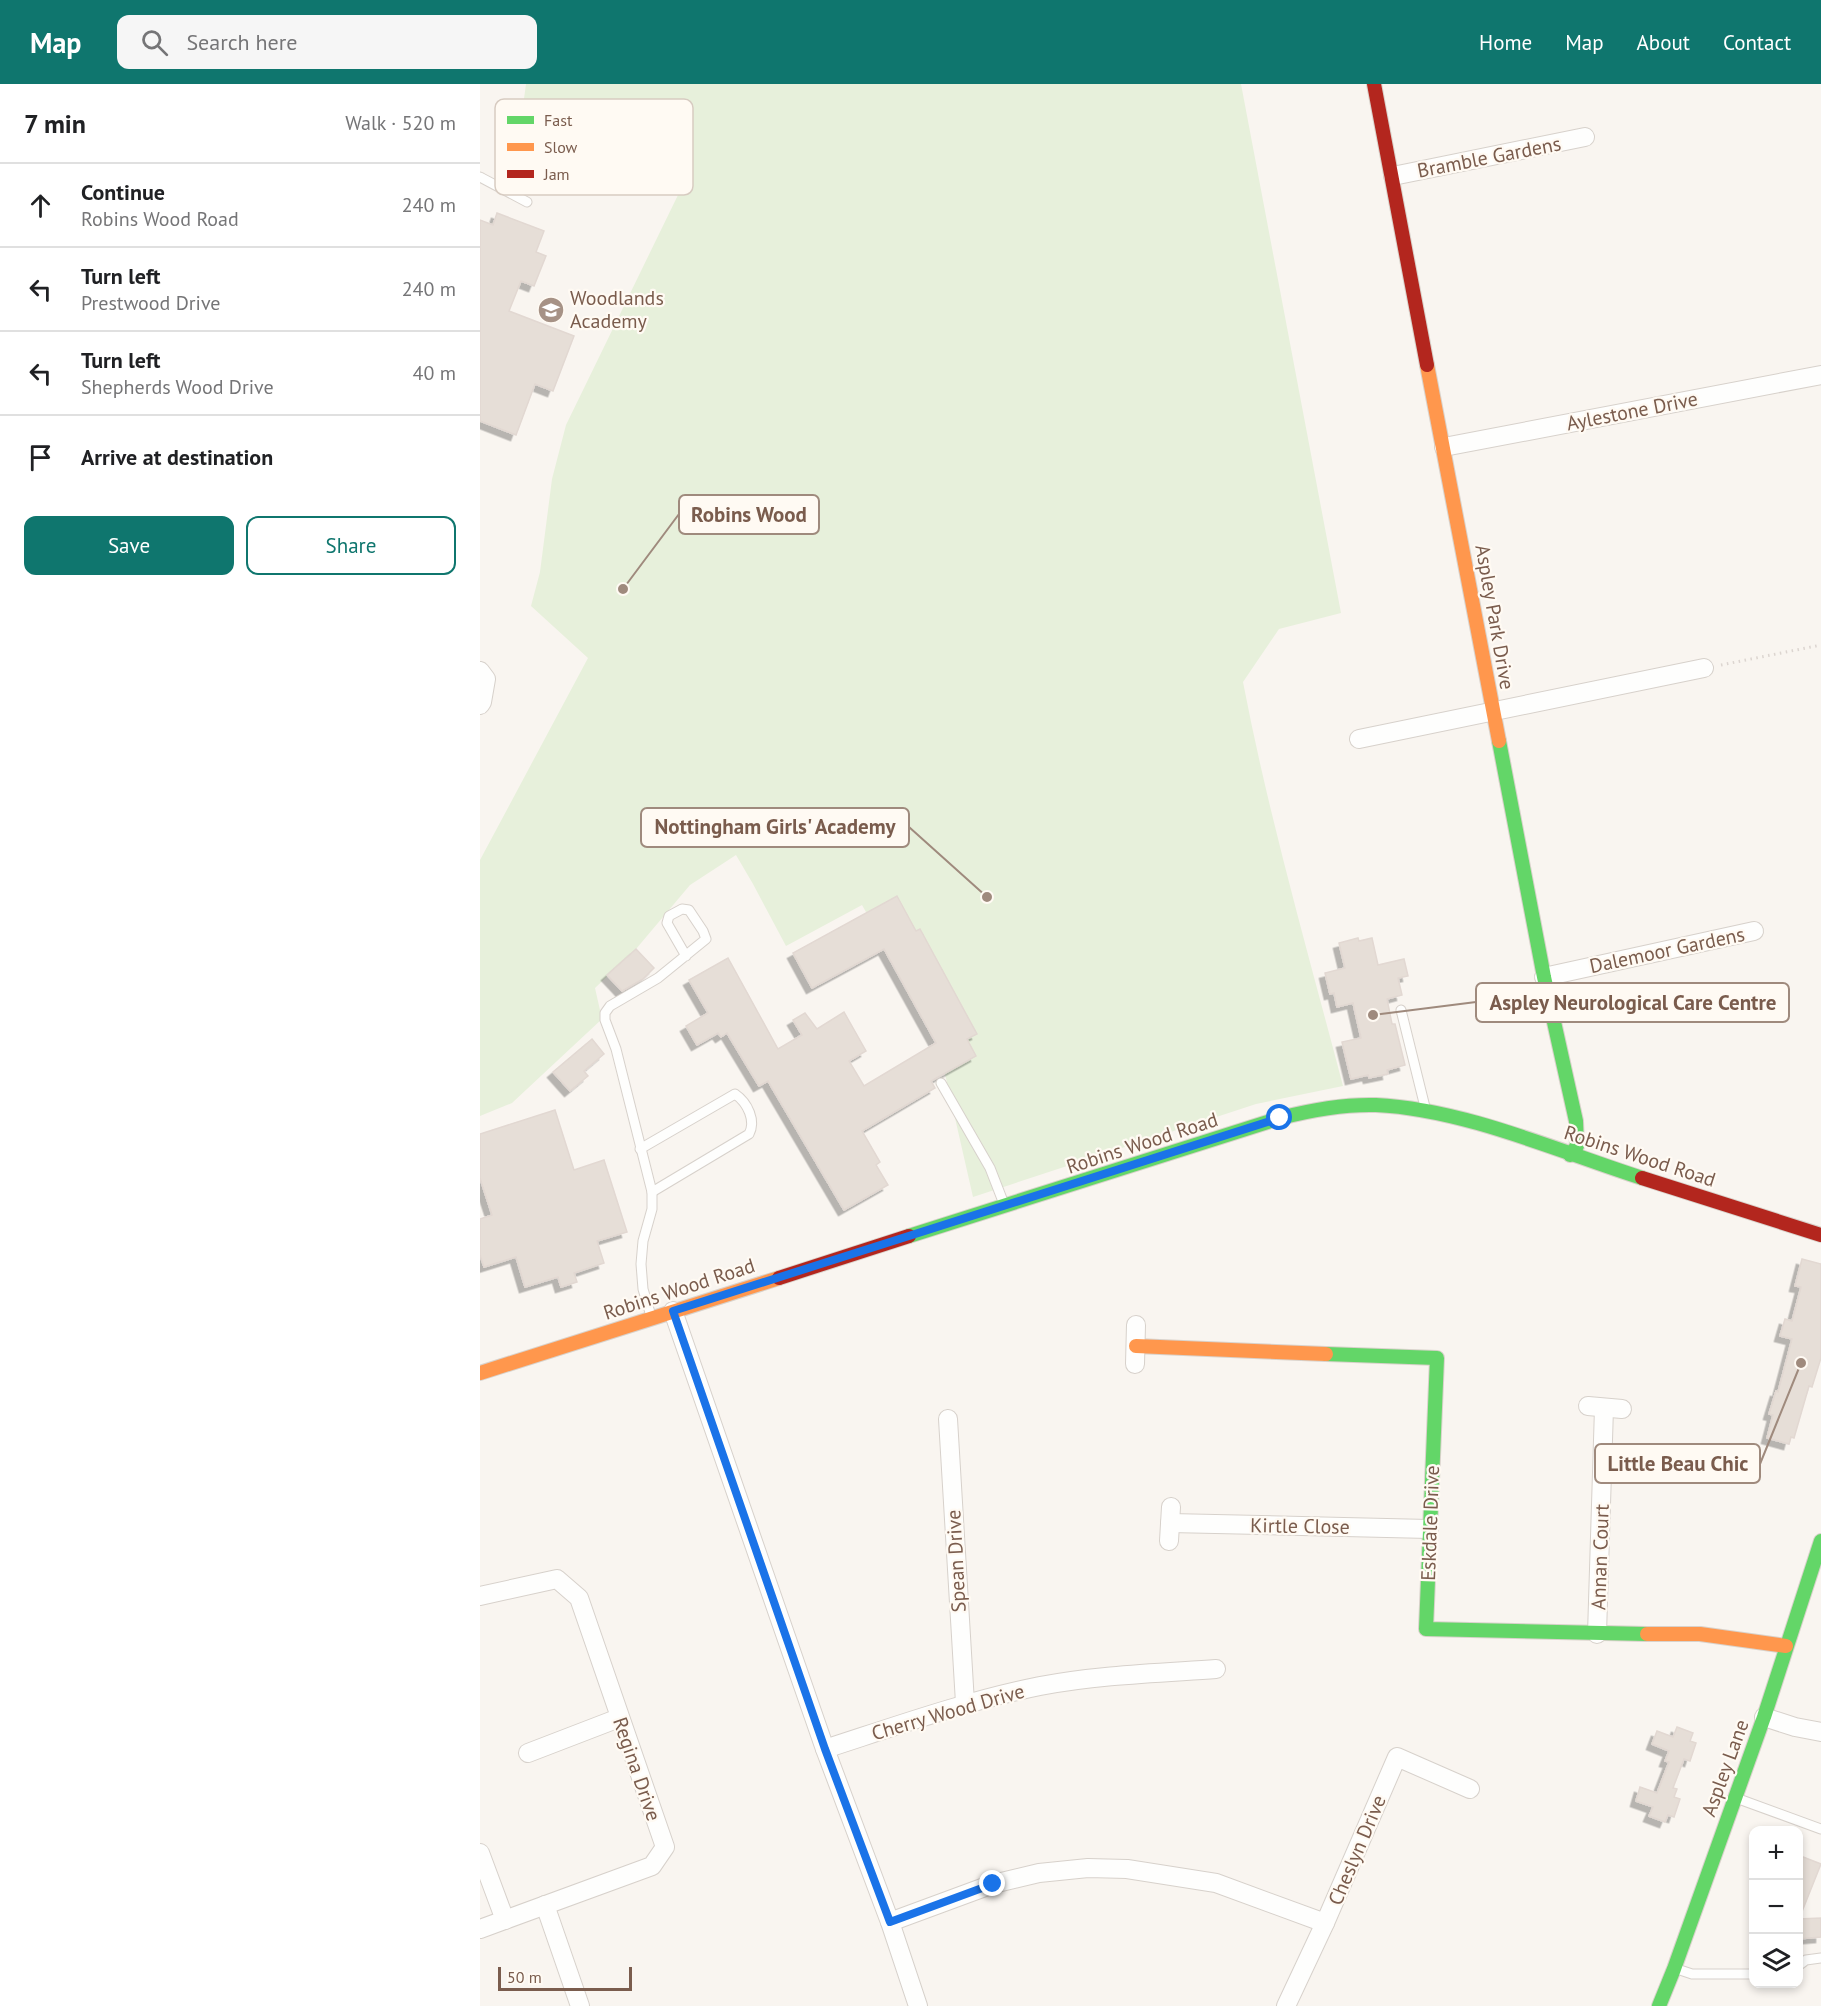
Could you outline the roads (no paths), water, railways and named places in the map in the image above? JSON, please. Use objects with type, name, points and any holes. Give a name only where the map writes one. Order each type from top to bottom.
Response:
[{"type":"street","name":"Aspley Park Drive","points":[[1374,84],[1544,977],[1576,1121],[1576,1146],[1570,1155]]},
{"type":"street","name":"Bramble Gardens","points":[[1393,176],[1585,137]]},
{"type":"street","name":"Aylestone Drive","points":[[1444,447],[1821,375]]},
{"type":"street","points":[[1359,739],[1704,668]]},
{"type":"street","points":[[480,670],[486,679],[480,705]]},
{"type":"street","name":"Dalemoor Gardens","points":[[1544,977],[1754,931]]},
{"type":"street","name":"Robins Wood Road","points":[[480,1373],[1307,1111],[1352,1106],[1375,1105],[1425,1110],[1493,1128],[1821,1235]]},
{"type":"street","points":[[673,1311],[825,1749],[890,1922],[918,2006]]},
{"type":"street","name":"Eskdale Drive","points":[[1136,1325],[1135,1355],[1437,1358],[1426,1629],[1598,1634],[1700,1634],[1786,1646]]},
{"type":"street","name":"Annan Court","points":[[1598,1634],[1605,1408]]},
{"type":"street","name":"Spean Drive","points":[[948,1419],[965,1703]]},
{"type":"street","name":"Kirtle Close","points":[[1170,1524],[1429,1529]]},
{"type":"street","name":"Aspley Lane","points":[[1659,2006],[1764,1717],[1821,1540]]},
{"type":"street","name":"Regina Drive","points":[[480,1596],[557,1579],[579,1598],[665,1847],[652,1866],[480,1929]]},
{"type":"street","name":"Cherry Wood Drive","points":[[825,1749],[965,1703],[1041,1686],[1090,1679],[1216,1669]]},
{"type":"street","points":[[1764,1717],[1821,1732]]},
{"type":"street","points":[[528,1753],[619,1718]]},
{"type":"street","name":"Cheslyn Drive","points":[[1286,2006],[1325,1923],[1397,1757],[1466,1781]]},
{"type":"street","points":[[480,1853],[505,1920]]},
{"type":"street","points":[[890,1922],[993,1884],[1038,1873],[1088,1868],[1127,1869],[1216,1883],[1325,1923]]},
{"type":"street","points":[[545,1905],[580,2006]]},
{"type":"lane","points":[[480,177],[495,185]]},
{"type":"lane","points":[[514,195],[527,202]]},
{"type":"lane","points":[[652,1319],[643,1289],[641,1264],[643,1241],[652,1209],[652,1192],[616,1049],[604,1013],[610,1006],[658,978],[686,956],[706,939],[689,910],[682,909],[669,916],[667,923],[686,956]]},
{"type":"lane","points":[[1401,1010],[1425,1110]]},
{"type":"lane","points":[[940,1083],[990,1168],[1004,1207]]},
{"type":"lane","points":[[640,1149],[735,1095],[743,1099],[752,1119],[752,1128],[748,1134],[652,1192]]},
{"type":"lane","points":[[1735,1798],[1821,1829]]},
{"type":"lane","points":[[1803,1962],[1821,1958]]},
{"type":"lane","points":[[1674,1969],[1692,1974],[1749,1974]]},
{"type":"place","name":"Woodlands Academy","points":[[551,310]]},
{"type":"place","name":"Robins Wood","points":[[623,589]]},
{"type":"place","name":"Nottingham Girls' Academy","points":[[987,897]]},
{"type":"place","name":"Aspley Neurological Care Centre","points":[[1373,1015]]},
{"type":"place","name":"Little Beau Chic","points":[[1801,1363]]}]
